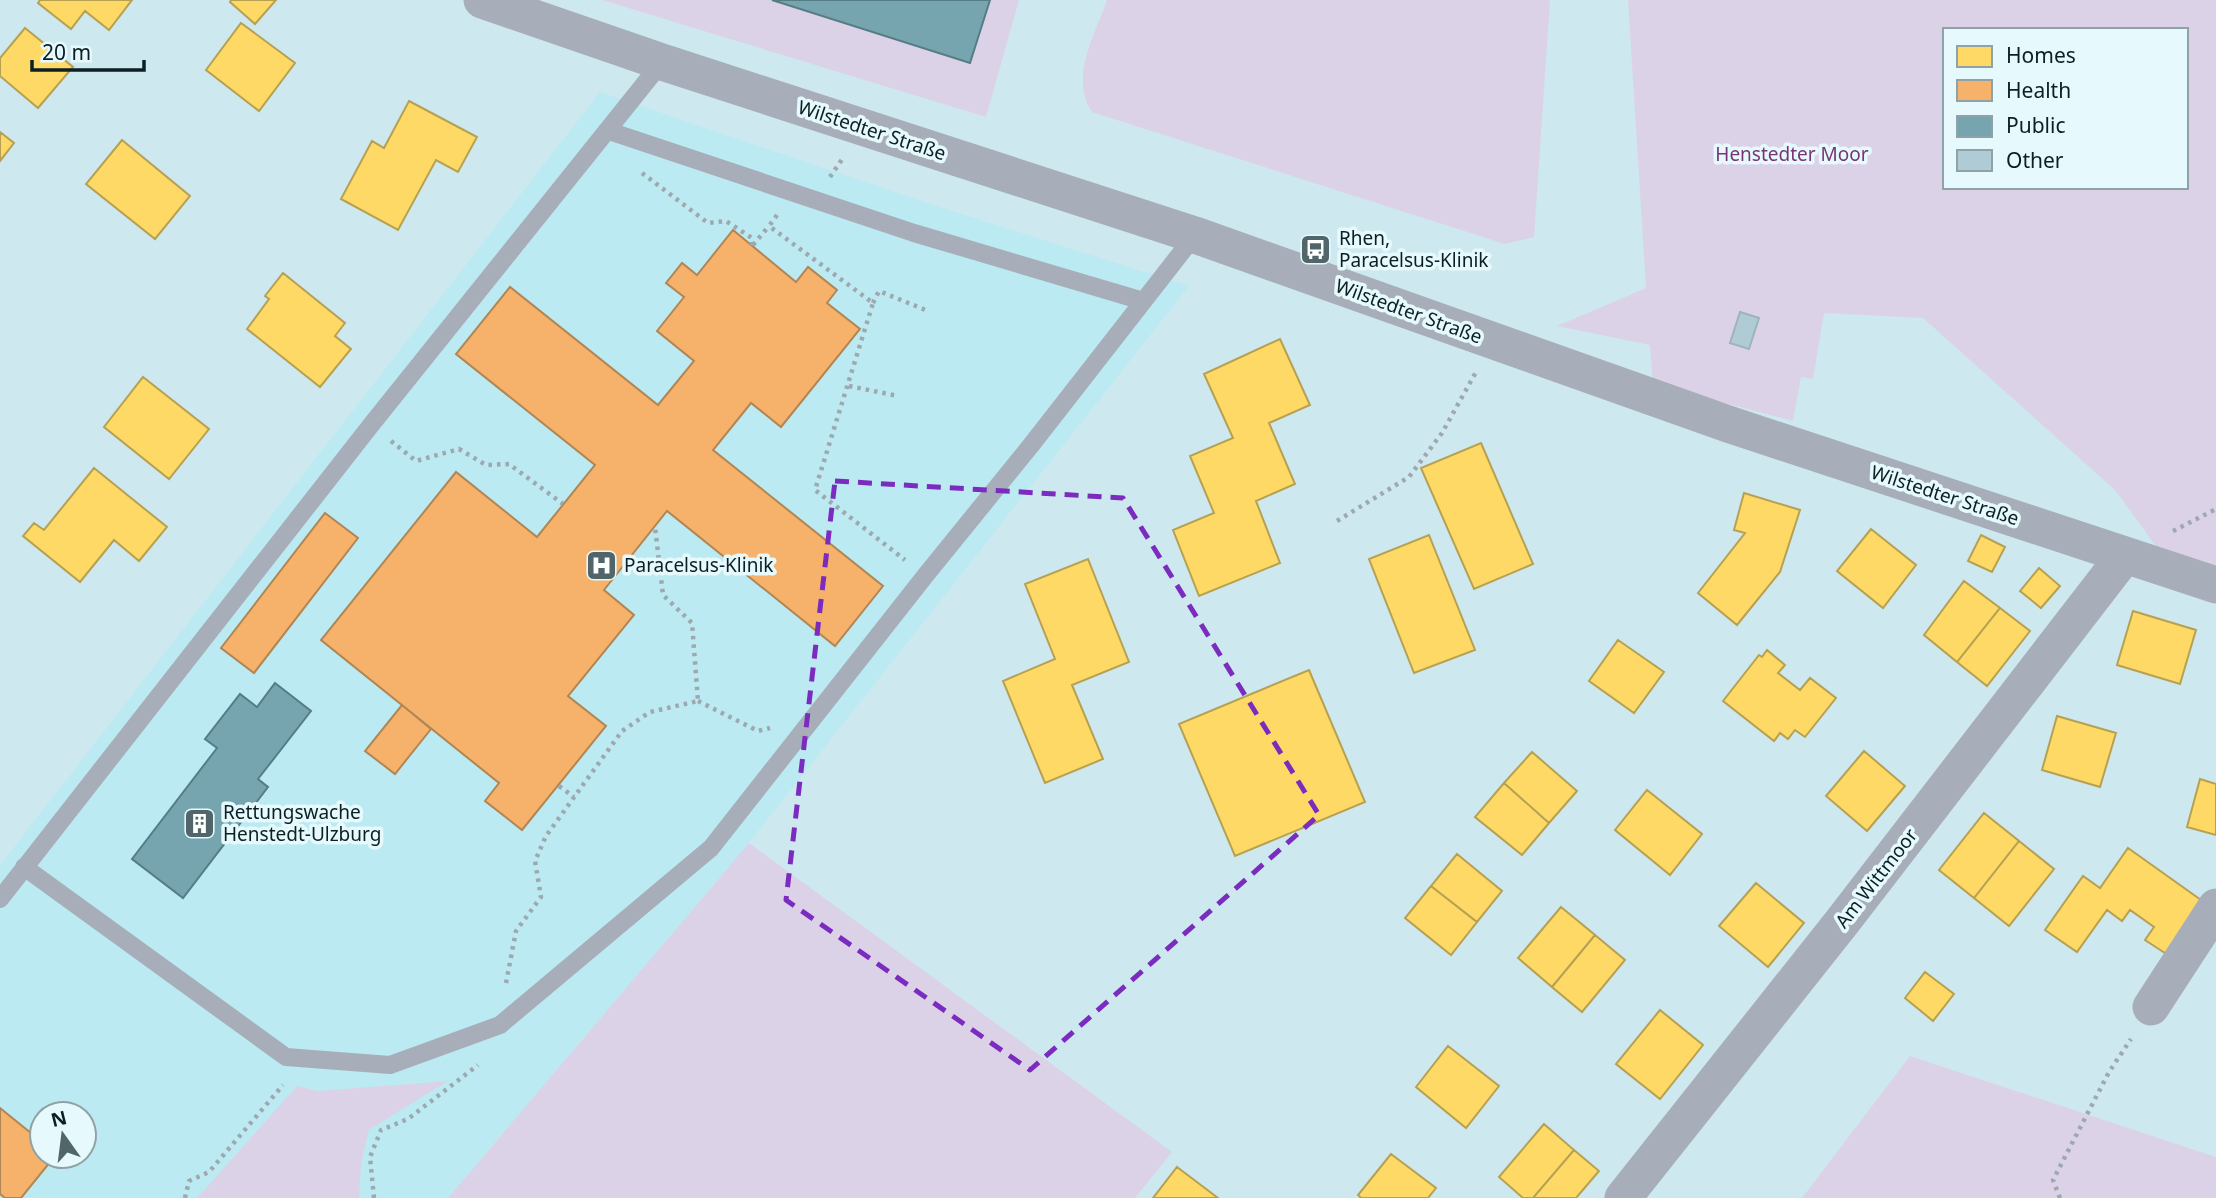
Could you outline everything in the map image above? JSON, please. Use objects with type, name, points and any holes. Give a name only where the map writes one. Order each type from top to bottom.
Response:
[{"type":"street","name":"Wilstedter Straße","points":[[482,0],[662,62],[1195,234],[1728,424],[2216,585]]},
{"type":"street","name":"Am Wittmoor","points":[[1623,1198],[1859,900],[2125,555]]},
{"type":"street","points":[[2151,1007],[2216,907]]},
{"type":"lane","points":[[0,899],[371,425],[662,62]]},
{"type":"lane","points":[[604,136],[1143,301]]},
{"type":"lane","points":[[24,867],[286,1056],[390,1065],[500,1025],[711,848],[1195,234]]},
{"type":"path","points":[[604,136],[708,223],[726,221],[752,238],[752,246],[792,194],[828,180],[863,127]]},
{"type":"path","points":[[769,226],[873,303]]},
{"type":"path","points":[[925,576],[815,490],[879,291],[928,312]]},
{"type":"path","points":[[1337,521],[1409,477],[1442,433],[1493,340]]},
{"type":"path","points":[[849,386],[898,396]]},
{"type":"path","points":[[371,425],[416,461],[459,449],[486,465],[509,464],[563,504]]},
{"type":"path","points":[[655,527],[663,595],[692,623],[698,701]]},
{"type":"path","points":[[374,1198],[370,1157],[381,1130],[408,1119],[454,1086],[488,1056],[500,1025],[516,931],[541,897],[535,861],[546,836],[622,731],[650,712],[698,701],[758,732],[818,714]]},
{"type":"path","points":[[559,786],[574,797]]},
{"type":"path","points":[[2060,1198],[2053,1180],[2109,1073],[2151,1007]]},
{"type":"path","points":[[185,1198],[189,1181],[209,1172],[306,1058]]},
{"type":"highlighted area","points":[[835,481],[1123,498],[1319,815],[1030,1070],[786,900]]},
{"type":"shaded area","name":"Paracelsus-Klinik","points":[[600,92],[930,204],[1189,286],[749,843],[448,1198],[0,1198],[0,865]]},
{"type":"green space","points":[[602,0],[1019,0],[986,117]]},
{"type":"green space","points":[[1107,0],[1550,0],[1534,237],[1505,244],[1092,112],[1083,85],[1083,70]]},
{"type":"green space","name":"Henstedter Moor","points":[[1628,0],[2216,0],[2216,601],[2190,593],[2115,490],[1923,318],[1824,313],[1813,379],[1801,377],[1793,421],[1653,384],[1650,345],[1557,326],[1646,288]]},
{"type":"green space","points":[[749,843],[1172,1152],[1135,1198],[448,1198]]},
{"type":"green space","points":[[1910,1056],[2216,1157],[2216,1198],[1802,1198]]},
{"type":"green space","points":[[448,1081],[369,1130],[361,1164],[359,1198],[197,1198],[297,1086],[318,1091]]},
{"type":"building: Homes","points":[[40,0],[132,0],[109,30],[85,11],[71,29],[38,3]]},
{"type":"building: Homes","points":[[276,0],[255,24],[230,2]]},
{"type":"building: Homes","points":[[241,23],[295,63],[259,111],[206,70]]},
{"type":"building: Homes","points":[[25,28],[73,67],[38,108],[0,76],[0,58]]},
{"type":"building: Homes","points":[[409,101],[477,137],[458,172],[436,160],[398,230],[341,199],[372,141],[384,148]]},
{"type":"building: Homes","points":[[0,132],[14,143],[0,161]]},
{"type":"building: Homes","points":[[122,140],[190,196],[155,239],[86,184]]},
{"type":"building: Homes","points":[[283,273],[345,323],[335,336],[351,349],[320,387],[247,329],[269,299],[265,296]]},
{"type":"building: Homes","points":[[1280,339],[1310,405],[1269,423],[1295,484],[1256,501],[1280,563],[1199,596],[1173,530],[1214,513],[1190,456],[1233,438],[1204,374]]},
{"type":"building: Homes","points":[[143,377],[209,429],[169,479],[104,427]]},
{"type":"building: Homes","points":[[1481,443],[1533,564],[1474,589],[1421,468]]},
{"type":"building: Homes","points":[[94,468],[167,527],[139,561],[114,540],[80,582],[23,536],[34,523],[44,530]]},
{"type":"building: Homes","points":[[1744,493],[1800,510],[1780,572],[1737,625],[1698,593],[1745,533],[1734,530]]},
{"type":"building: Homes","points":[[1871,529],[1916,565],[1883,608],[1837,571]]},
{"type":"building: Homes","points":[[1429,535],[1475,650],[1414,673],[1369,559]]},
{"type":"building: Homes","points":[[1981,535],[2005,547],[1992,572],[1968,561]]},
{"type":"building: Homes","points":[[1088,559],[1129,662],[1072,685],[1103,759],[1045,783],[1003,681],[1055,659],[1025,584]]},
{"type":"building: Homes","points":[[2039,568],[2060,586],[2041,608],[2020,591]]},
{"type":"building: Homes","points":[[1964,581],[2000,608],[1957,662],[1924,635]]},
{"type":"building: Homes","points":[[2000,608],[2030,631],[1987,686],[1957,662]]},
{"type":"building: Homes","points":[[2133,611],[2196,630],[2180,684],[2117,665]]},
{"type":"building: Homes","points":[[1618,640],[1664,672],[1634,713],[1589,681]]},
{"type":"building: Homes","points":[[1767,650],[1785,665],[1778,673],[1800,690],[1810,678],[1836,698],[1805,737],[1795,730],[1788,739],[1780,733],[1774,741],[1723,701],[1759,655],[1762,657]]},
{"type":"building: Homes","points":[[1309,670],[1365,802],[1235,856],[1179,724]]},
{"type":"building: Homes","points":[[2057,716],[2116,733],[2100,787],[2042,770]]},
{"type":"building: Homes","points":[[1864,751],[1905,786],[1867,831],[1826,796]]},
{"type":"building: Homes","points":[[1532,752],[1577,791],[1549,823],[1504,783]]},
{"type":"building: Homes","points":[[2200,779],[2216,784],[2216,835],[2187,827]]},
{"type":"building: Homes","points":[[1504,783],[1549,823],[1522,855],[1475,817]]},
{"type":"building: Homes","points":[[1647,790],[1702,834],[1670,875],[1615,830]]},
{"type":"building: Homes","points":[[1984,813],[2019,841],[1974,898],[1939,870]]},
{"type":"building: Homes","points":[[2019,841],[2054,869],[2009,926],[1974,898]]},
{"type":"building: Homes","points":[[2128,848],[2208,905],[2171,957],[2145,940],[2154,927],[2130,910],[2122,921],[2107,910],[2077,952],[2045,930],[2083,876],[2100,888]]},
{"type":"building: Homes","points":[[1457,854],[1502,891],[1477,922],[1431,886]]},
{"type":"building: Homes","points":[[1756,883],[1804,923],[1768,967],[1719,926]]},
{"type":"building: Homes","points":[[1431,886],[1477,922],[1451,955],[1405,918]]},
{"type":"building: Homes","points":[[1561,907],[1595,935],[1552,987],[1518,958]]},
{"type":"building: Homes","points":[[1595,935],[1625,960],[1582,1012],[1552,987]]},
{"type":"building: Homes","points":[[1925,972],[1954,994],[1933,1021],[1905,998]]},
{"type":"building: Homes","points":[[1660,1010],[1703,1045],[1660,1099],[1616,1064]]},
{"type":"building: Homes","points":[[1448,1046],[1499,1086],[1466,1128],[1416,1087]]},
{"type":"building: Homes","points":[[1544,1124],[1574,1150],[1533,1198],[1523,1198],[1499,1177]]},
{"type":"building: Homes","points":[[1574,1150],[1599,1171],[1576,1198],[1533,1198]]},
{"type":"building: Homes","points":[[1391,1154],[1436,1188],[1428,1198],[1361,1198],[1358,1195]]},
{"type":"building: Homes","points":[[1177,1167],[1218,1198],[1153,1198]]},
{"type":"building: Health","points":[[733,230],[796,282],[808,267],[837,290],[827,303],[860,329],[781,427],[751,403],[713,450],[883,586],[835,646],[667,511],[604,590],[634,615],[568,696],[606,726],[522,830],[485,801],[499,783],[321,640],[456,472],[537,537],[595,465],[456,354],[510,287],[658,405],[694,361],[657,331],[684,297],[666,283],[682,263],[697,275]]},
{"type":"building: Health","points":[[325,513],[358,538],[254,673],[221,648]]},
{"type":"building: Health","points":[[402,705],[431,729],[395,774],[365,751]]},
{"type":"building: Health","points":[[0,1108],[28,1131],[28,1170],[44,1170],[21,1198],[5,1198],[0,1194]]},
{"type":"building: Public","points":[[772,0],[990,0],[970,63]]},
{"type":"building: Public","name":"Rettungswache Henstedt-Ulzburg","points":[[275,683],[311,711],[258,779],[268,787],[183,898],[132,859],[217,748],[205,739],[240,694],[257,707]]},
{"type":"building: Other","points":[[1740,312],[1759,318],[1749,349],[1730,343]]},
{"type":"place","name":"Rhen, Paracelsus-Klinik","points":[[1316,249]]},
{"type":"place","name":"Paracelsus-Klinik","points":[[601,565]]},
{"type":"place","name":"Rettungswache Henstedt-Ulzburg","points":[[200,823]]}]
